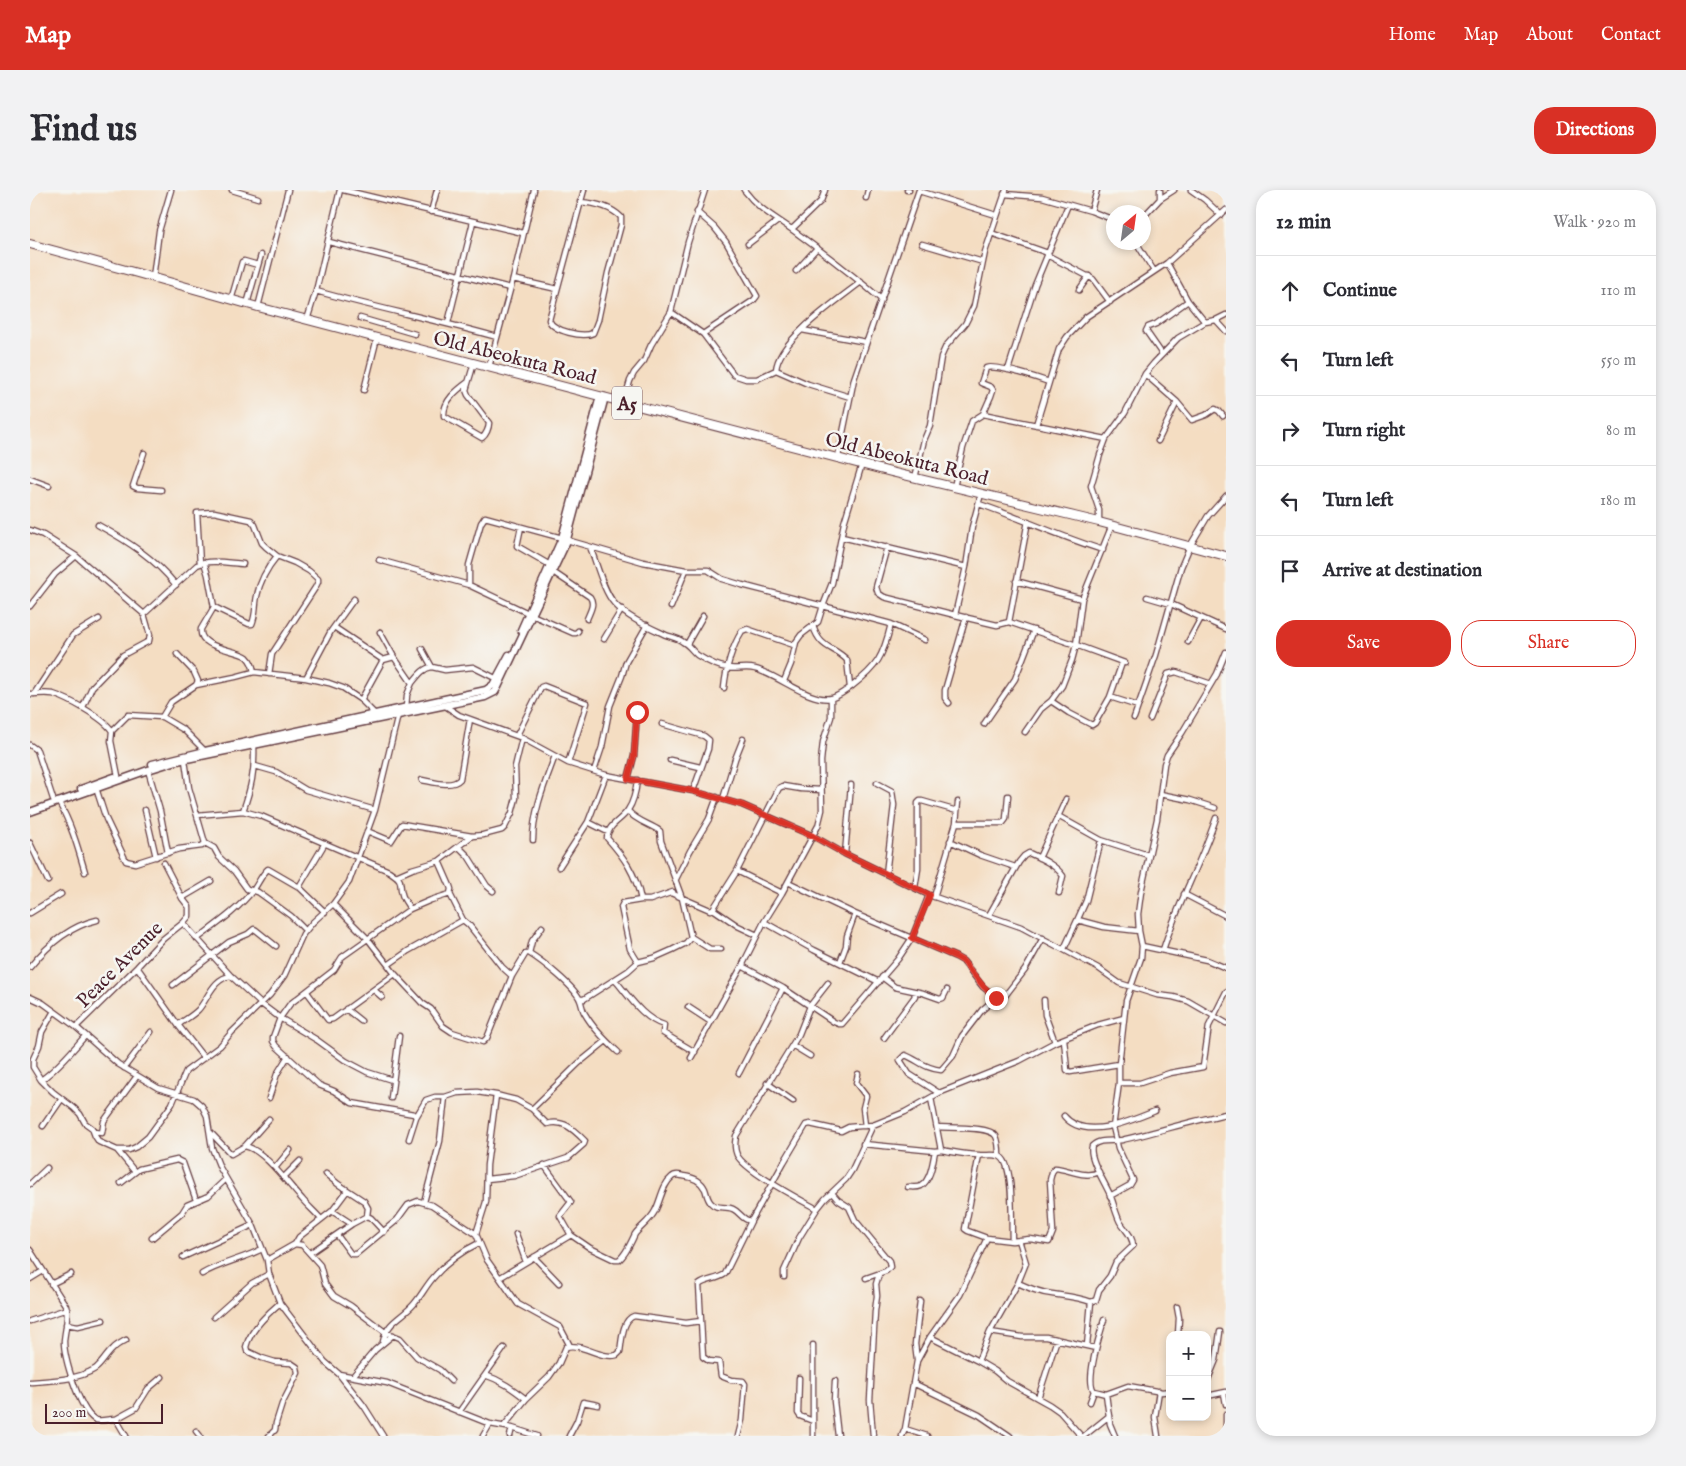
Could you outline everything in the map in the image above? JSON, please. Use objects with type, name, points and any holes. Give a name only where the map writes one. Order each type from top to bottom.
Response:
[{"type":"highway","name":"Old Abeokuta Road","points":[[30,244],[258,308],[915,478],[1112,525],[1226,556]]},
{"type":"street","points":[[153,278],[159,231],[171,190]]},
{"type":"street","points":[[232,190],[258,198]]},
{"type":"street","points":[[258,308],[288,190]]},
{"type":"street","points":[[308,320],[342,190],[523,233]]},
{"type":"street","points":[[431,212],[437,190]]},
{"type":"street","points":[[489,367],[513,279],[534,190]]},
{"type":"street","points":[[580,202],[600,205],[621,217],[621,225],[598,320],[593,333],[590,335],[566,332],[552,326],[549,316],[580,202],[584,190]]},
{"type":"street","points":[[624,402],[634,373],[644,361],[671,312],[696,212],[705,190]]},
{"type":"street","points":[[744,190],[759,207],[792,229],[882,300]]},
{"type":"street","points":[[792,229],[821,201],[825,190]]},
{"type":"street","points":[[866,198],[868,190]]},
{"type":"street","points":[[838,457],[854,379],[919,190],[996,215]]},
{"type":"street","points":[[1091,211],[1097,190]]},
{"type":"street","points":[[1160,190],[1160,199]]},
{"type":"street","points":[[1151,209],[1160,199],[1174,190]]},
{"type":"street","points":[[1191,190],[1221,215]]},
{"type":"street","points":[[915,478],[924,440],[930,426],[943,352],[965,324],[972,311],[990,233],[1005,192],[1042,197],[1106,217]]},
{"type":"street","points":[[1008,370],[1035,285],[1068,205]]},
{"type":"street","points":[[1036,425],[1061,344],[1086,317],[1168,263],[1226,210]]},
{"type":"street","points":[[696,212],[714,227],[726,242],[756,296],[754,300],[704,334]]},
{"type":"street","points":[[748,244],[778,221]]},
{"type":"street","points":[[448,323],[458,275],[473,222]]},
{"type":"street","points":[[990,233],[1047,254],[1088,276],[1093,279],[1110,302]]},
{"type":"street","points":[[329,242],[510,288]]},
{"type":"street","points":[[922,244],[983,262]]},
{"type":"street","points":[[796,271],[817,248]]},
{"type":"street","points":[[1141,250],[1154,271]]},
{"type":"street","points":[[247,304],[261,255]]},
{"type":"street","points":[[231,300],[242,262],[258,265]]},
{"type":"street","points":[[1168,263],[1188,301],[1205,322]]},
{"type":"street","points":[[1079,290],[1088,276]]},
{"type":"street","points":[[513,279],[557,289]]},
{"type":"street","points":[[776,370],[778,360],[788,343],[861,282]]},
{"type":"street","points":[[316,291],[368,306],[448,323],[497,337]]},
{"type":"street","points":[[1162,354],[1146,331],[1148,327],[1156,324],[1188,301]]},
{"type":"street","points":[[671,312],[704,334],[730,370],[739,377],[757,379],[776,370],[808,384],[850,397]]},
{"type":"street","points":[[1099,522],[1099,510],[1091,486],[1106,439],[1125,413],[1145,374],[1178,338],[1205,322],[1216,320],[1226,315]]},
{"type":"street","points":[[360,318],[415,334]]},
{"type":"street","points":[[1216,320],[1226,331]]},
{"type":"street","points":[[394,342],[397,330]]},
{"type":"street","points":[[802,330],[866,342]]},
{"type":"street","points":[[364,390],[377,338]]},
{"type":"street","points":[[468,382],[453,394],[443,412],[444,416],[482,438],[489,427],[489,423],[466,390],[474,363]]},
{"type":"street","points":[[954,487],[963,448],[972,422],[983,414],[993,390],[992,387],[981,383],[986,368],[989,366],[1008,370],[1049,382]]},
{"type":"street","points":[[1145,374],[1177,402],[1184,413],[1193,420],[1215,410],[1223,416]]},
{"type":"street","points":[[30,812],[56,800],[164,760],[486,690],[493,685],[530,614],[565,539],[602,396]]},
{"type":"street","points":[[1158,441],[1177,402]]},
{"type":"street","points":[[983,414],[1106,439]]},
{"type":"street","points":[[144,453],[133,486],[161,490]]},
{"type":"street","points":[[784,681],[794,645],[820,618],[832,583],[844,523],[862,464]]},
{"type":"street","points":[[30,479],[49,486]]},
{"type":"street","points":[[955,614],[966,567],[972,527],[981,494]]},
{"type":"street","points":[[1134,718],[1168,617],[1181,567],[1190,546],[1208,516],[1226,496]]},
{"type":"street","points":[[979,504],[1028,521],[1071,540],[1103,550]]},
{"type":"street","points":[[254,672],[250,661],[243,654],[228,651],[203,638],[200,632],[214,607],[208,575],[202,563],[197,513],[214,512],[251,520],[259,533],[262,543],[276,556],[295,563],[318,579],[318,582],[272,654],[269,674]]},
{"type":"street","points":[[469,585],[469,565],[482,520],[485,517],[636,560],[686,570],[708,570],[722,579],[742,585],[891,624],[924,640]]},
{"type":"street","points":[[1008,622],[1028,521]]},
{"type":"street","points":[[1025,732],[1041,709],[1051,701],[1062,686],[1076,645],[1082,599],[1112,525]]},
{"type":"street","points":[[98,526],[116,535],[149,557],[162,568],[176,585]]},
{"type":"street","points":[[521,526],[517,546],[590,597],[593,604],[587,618]]},
{"type":"street","points":[[30,530],[43,535],[76,556],[144,614],[150,635],[149,641],[123,655],[92,687],[83,707]]},
{"type":"street","points":[[842,537],[966,567]]},
{"type":"street","points":[[590,547],[609,596],[615,605],[647,625],[687,644],[696,654],[728,668],[755,669],[784,681],[804,693],[831,699],[842,694],[874,666],[881,656],[891,624]]},
{"type":"street","points":[[886,547],[876,588],[878,593],[884,597],[997,625],[1008,622],[1124,663],[1110,697],[1092,725],[1051,701]]},
{"type":"street","points":[[30,606],[55,574],[76,556]]},
{"type":"street","points":[[214,607],[252,624],[257,595],[265,571],[276,556]]},
{"type":"street","points":[[379,560],[469,585],[573,634],[578,630]]},
{"type":"street","points":[[144,614],[202,563],[243,564]]},
{"type":"street","points":[[671,607],[686,570]]},
{"type":"street","points":[[1016,580],[1082,599]]},
{"type":"street","points":[[1147,597],[1171,604],[1226,629]]},
{"type":"street","points":[[306,678],[334,627],[354,600]]},
{"type":"street","points":[[604,639],[622,609]]},
{"type":"street","points":[[30,807],[185,760],[485,697],[495,692],[498,687],[530,614]]},
{"type":"street","points":[[687,644],[703,616]]},
{"type":"street","points":[[949,703],[945,698],[945,690],[966,617]]},
{"type":"street","points":[[1188,642],[1201,618]]},
{"type":"street","points":[[32,694],[73,635],[99,619]]},
{"type":"street","points":[[594,771],[602,746],[610,706],[626,662],[647,625]]},
{"type":"street","points":[[813,626],[821,643],[847,660],[850,687]]},
{"type":"street","points":[[334,627],[383,660]]},
{"type":"street","points":[[724,688],[734,647],[744,629],[794,645]]},
{"type":"street","points":[[984,724],[1015,679],[1034,630]]},
{"type":"street","points":[[380,632],[412,683]]},
{"type":"street","points":[[422,649],[432,667]]},
{"type":"street","points":[[1110,1196],[1130,1185],[1133,1180],[1116,1141],[1113,1126],[1119,1083],[1119,1064],[1126,1001],[1141,958],[1142,946],[1138,914],[1148,856],[1157,819],[1164,764],[1167,755],[1217,674],[1226,652]]},
{"type":"street","points":[[177,654],[194,672],[198,680],[196,685]]},
{"type":"street","points":[[361,700],[383,660],[394,657]]},
{"type":"street","points":[[406,708],[407,694],[412,683],[428,668],[445,670],[474,666],[497,678]]},
{"type":"street","points":[[162,717],[171,702],[178,695],[196,685],[254,672],[306,678],[336,685],[361,700],[376,715]]},
{"type":"street","points":[[1150,719],[1168,674],[1171,672],[1211,684]]},
{"type":"street","points":[[367,831],[391,841],[402,824],[472,836],[502,830],[512,813],[516,798],[515,767],[520,736],[544,686],[587,703],[568,763]]},
{"type":"street","points":[[32,694],[52,694],[83,707],[112,731]]},
{"type":"street","points":[[1110,697],[1138,706]]},
{"type":"street","points":[[691,1058],[764,922],[813,836],[822,810],[821,761],[823,742],[831,717],[831,699]]},
{"type":"street","points":[[444,705],[460,715],[520,736],[568,763],[606,775],[693,791],[720,798],[765,815],[813,836],[845,854],[932,896],[1021,927],[1098,968],[1119,983],[1157,995],[1188,1001],[1226,1023]]},
{"type":"street","points":[[628,779],[634,756],[637,712]]},
{"type":"street","points":[[118,776],[111,741],[112,731],[128,714],[162,717],[184,730],[205,751]]},
{"type":"street","points":[[54,1011],[42,1032],[31,1065],[41,1080],[62,1100],[74,1108],[94,1132],[99,1142],[124,1151],[136,1147],[148,1137],[172,1104],[186,1071],[220,1046],[260,1003],[270,995],[284,976],[306,931],[333,904],[349,882],[375,810],[398,715]]},
{"type":"street","points":[[422,780],[452,784],[460,779],[470,719]]},
{"type":"street","points":[[662,724],[704,736],[709,740],[708,749],[693,791]]},
{"type":"street","points":[[676,879],[720,798],[743,739]]},
{"type":"street","points":[[30,745],[37,750],[56,800],[70,826],[85,872]]},
{"type":"street","points":[[243,811],[252,785],[255,766],[254,746]]},
{"type":"street","points":[[533,840],[537,810],[555,756]]},
{"type":"street","points":[[185,760],[189,788],[205,843],[214,848],[218,857],[234,871],[247,889],[254,890],[280,908],[306,931]]},
{"type":"street","points":[[670,760],[700,767]]},
{"type":"street","points":[[255,766],[276,772],[306,790],[375,810]]},
{"type":"street","points":[[148,770],[160,811],[168,853]]},
{"type":"street","points":[[559,867],[588,822],[606,775]]},
{"type":"street","points":[[637,780],[636,792],[628,812],[608,832],[607,838],[628,864],[638,886],[641,900]]},
{"type":"street","points":[[877,784],[892,791],[894,805],[886,874]]},
{"type":"street","points":[[845,854],[851,785]]},
{"type":"street","points":[[713,909],[737,871],[781,786],[821,790]]},
{"type":"street","points":[[96,788],[106,819],[126,861],[135,863],[179,849],[197,848],[205,843]]},
{"type":"street","points":[[1160,794],[1190,800],[1215,808]]},
{"type":"street","points":[[956,823],[1003,823],[1006,819],[1008,796]]},
{"type":"street","points":[[1039,858],[1066,799]]},
{"type":"street","points":[[915,888],[918,869],[918,803],[922,801],[957,811]]},
{"type":"street","points":[[742,966],[783,988],[834,1022],[842,1024],[898,959],[912,938],[932,896],[956,823],[958,802]]},
{"type":"street","points":[[145,810],[156,857]]},
{"type":"street","points":[[197,815],[243,811],[261,816],[382,868],[402,882],[402,895],[410,909]]},
{"type":"street","points":[[628,812],[632,817],[654,826],[660,831],[661,841],[682,898],[691,938],[710,948],[721,949]]},
{"type":"street","points":[[1058,816],[1101,840],[1148,856]]},
{"type":"street","points":[[1163,950],[1170,926],[1216,818]]},
{"type":"street","points":[[588,822],[608,832]]},
{"type":"street","points":[[396,876],[439,861],[472,836]]},
{"type":"street","points":[[1064,949],[1086,900],[1101,840]]},
{"type":"street","points":[[950,841],[980,855],[1016,868]]},
{"type":"street","points":[[30,843],[48,882]]},
{"type":"street","points":[[299,887],[325,843]]},
{"type":"street","points":[[459,847],[487,886],[493,891]]},
{"type":"street","points":[[989,916],[1016,868],[1024,856],[1029,853],[1060,871],[1063,876],[1059,893]]},
{"type":"street","points":[[439,861],[451,889],[450,894],[463,920],[502,967],[512,976]]},
{"type":"street","points":[[164,863],[182,898],[189,907],[189,916],[183,924],[231,976],[260,1003],[280,1018],[318,1040],[346,1061],[367,1072],[392,1080]]},
{"type":"street","points":[[197,939],[227,916],[254,890],[268,869],[299,887],[325,912]]},
{"type":"street","points":[[737,871],[782,893]]},
{"type":"street","points":[[182,898],[211,881]]},
{"type":"street","points":[[788,882],[855,914],[956,957],[963,961],[983,986],[1001,1001],[1024,970],[1043,938]]},
{"type":"street","points":[[638,962],[630,949],[621,907],[623,903],[650,900],[679,890]]},
{"type":"street","points":[[672,893],[710,910],[713,909],[738,926],[757,935]]},
{"type":"street","points":[[30,913],[61,894]]},
{"type":"street","points":[[416,1117],[410,1113],[352,1103],[334,1091],[319,1085],[276,1046],[273,1037],[280,1018],[290,1004],[334,970],[342,957],[410,909],[450,894]]},
{"type":"street","points":[[1184,894],[1226,916]]},
{"type":"street","points":[[333,904],[368,939],[395,974],[422,1003],[431,1009],[443,1026],[452,1032],[483,1042],[512,976],[526,953],[530,953]]},
{"type":"street","points":[[840,962],[846,946],[846,936],[855,914]]},
{"type":"street","points":[[30,967],[42,952],[58,939],[78,926],[97,920]]},
{"type":"street","points":[[388,965],[408,951],[463,920]]},
{"type":"street","points":[[1078,920],[1104,927],[1139,931]]},
{"type":"street","points":[[764,922],[814,950],[879,982]]},
{"type":"street","name":"Peace Avenue","points":[[76,1027],[163,939],[183,924]]},
{"type":"street","points":[[530,953],[532,941],[542,927]]},
{"type":"street","points":[[173,985],[229,942],[255,929],[276,946]]},
{"type":"street","points":[[580,999],[584,999],[615,980],[638,962],[654,958],[672,950],[686,943],[691,938]]},
{"type":"street","points":[[1142,946],[1212,961],[1226,968]]},
{"type":"street","points":[[530,953],[567,983],[580,999],[580,1005],[584,1014],[606,1041],[618,1052]]},
{"type":"street","points":[[137,967],[204,1058]]},
{"type":"street","points":[[307,992],[328,1020],[333,1019],[395,974]]},
{"type":"street","points":[[178,1025],[197,1011],[221,980],[226,976],[231,976]]},
{"type":"street","points":[[882,977],[895,987],[940,999],[943,998],[946,990]]},
{"type":"street","points":[[615,980],[636,1005],[656,1023],[664,1025],[663,1033],[695,1052]]},
{"type":"street","points":[[817,1209],[751,1171],[738,1157],[734,1148],[736,1136],[799,1034],[810,1006],[828,983]]},
{"type":"street","points":[[739,1073],[783,988]]},
{"type":"street","points":[[374,990],[382,997]]},
{"type":"street","points":[[884,1038],[912,1000],[914,991]]},
{"type":"street","points":[[1119,1083],[1140,1083],[1170,1072],[1203,1067],[1207,1036],[1214,1015],[1226,992]]},
{"type":"street","points":[[30,997],[43,1003],[76,1027],[105,1054],[124,1068],[158,1088],[177,1093],[198,1102],[206,1116],[211,1133],[212,1148],[220,1168],[252,1225],[280,1303],[325,1362],[339,1374],[364,1406],[383,1436]]},
{"type":"street","points":[[939,1093],[909,1074],[900,1060],[905,1055],[924,1066],[941,1070],[953,1056],[962,1036],[982,1010],[996,998]]},
{"type":"street","points":[[1044,1000],[1045,1015],[1054,1042]]},
{"type":"street","points":[[688,1007],[711,1022]]},
{"type":"street","points":[[346,1009],[361,1021]]},
{"type":"street","points":[[738,1436],[742,1420],[745,1384],[743,1381],[731,1380],[721,1376],[719,1362],[709,1361],[703,1357],[699,1285],[703,1282],[720,1278],[725,1274],[772,1182],[806,1125],[810,1124],[841,1131],[849,1127],[872,1125],[905,1112],[939,1093],[1040,1052],[1054,1042],[1098,1025],[1124,1018]]},
{"type":"street","points":[[124,1068],[151,1032]]},
{"type":"street","points":[[41,1080],[85,1036]]},
{"type":"street","points":[[391,1098],[399,1036]]},
{"type":"street","points":[[1064,1039],[1064,1057],[1067,1070],[1070,1072],[1119,1064]]},
{"type":"street","points":[[532,1109],[606,1041]]},
{"type":"street","points":[[792,1045],[810,1056]]},
{"type":"street","points":[[269,1098],[276,1074],[288,1056]]},
{"type":"street","points":[[858,1074],[856,1082],[866,1096],[863,1108],[865,1126]]},
{"type":"street","points":[[94,1132],[102,1133],[104,1121],[138,1076]]},
{"type":"street","points":[[767,1083],[793,1101]]},
{"type":"street","points":[[409,1139],[416,1117],[426,1100],[436,1096],[445,1097],[457,1093],[470,1092],[516,1100],[532,1109],[547,1124],[559,1122],[585,1141],[568,1158],[514,1176],[486,1179]]},
{"type":"street","points":[[496,1095],[491,1124],[486,1202],[476,1234],[487,1260],[501,1277],[518,1304],[560,1327],[570,1346]]},
{"type":"street","points":[[424,1202],[440,1141],[445,1097]]},
{"type":"street","points":[[931,1098],[941,1150]]},
{"type":"street","points":[[43,1126],[62,1100]]},
{"type":"street","points":[[1064,1116],[1079,1127],[1098,1128],[1130,1122],[1155,1111]]},
{"type":"street","points":[[1018,1283],[1035,1291],[1061,1294],[1091,1302],[1096,1300],[1099,1290],[1110,1276],[1116,1262],[1134,1246],[1129,1234],[1119,1221],[1092,1155],[1092,1146],[1098,1142],[1116,1141],[1226,1114]]},
{"type":"street","points":[[211,1133],[231,1154],[245,1146],[268,1118]]},
{"type":"street","points":[[784,1277],[784,1271],[799,1238],[817,1209],[846,1179],[852,1170],[872,1125]]},
{"type":"street","points":[[937,1127],[992,1131],[996,1135],[998,1142],[999,1156]]},
{"type":"street","points":[[863,1144],[941,1150],[979,1156],[999,1156],[1007,1166],[1012,1189],[1012,1241]]},
{"type":"street","points":[[245,1146],[260,1154],[275,1168],[322,1219]]},
{"type":"street","points":[[117,1150],[135,1172]]},
{"type":"street","points":[[275,1168],[290,1150]]},
{"type":"street","points":[[908,1187],[918,1187],[924,1183],[929,1175],[935,1151]]},
{"type":"street","points":[[979,1156],[965,1229],[988,1238],[1012,1241],[1030,1239],[1048,1242],[1051,1238],[1053,1222],[1050,1180],[1052,1172],[1055,1168],[1085,1174],[1099,1172]]},
{"type":"street","points":[[121,1183],[139,1169],[177,1160],[183,1163],[196,1200]]},
{"type":"street","points":[[284,1177],[300,1161]]},
{"type":"street","points":[[544,1165],[571,1202],[560,1216],[571,1235],[590,1248],[615,1260],[619,1260],[628,1250],[635,1235],[655,1212],[663,1190],[671,1178],[676,1175],[690,1176],[695,1179],[702,1185],[707,1198],[712,1204],[718,1207],[731,1208],[744,1219],[751,1221]]},
{"type":"street","points":[[30,1184],[47,1168]]},
{"type":"street","points":[[326,1174],[347,1191],[364,1201],[368,1208],[368,1215],[384,1232]]},
{"type":"street","points":[[152,1238],[182,1213],[187,1205],[208,1196],[226,1179]]},
{"type":"street","points":[[266,1260],[297,1242],[332,1211],[347,1191]]},
{"type":"street","points":[[832,1193],[838,1200],[849,1207],[855,1220],[889,1262],[890,1267],[886,1271],[866,1278]]},
{"type":"street","points":[[338,1235],[351,1254],[356,1254],[397,1220],[408,1205],[418,1201],[432,1205],[476,1234]]},
{"type":"street","points":[[332,1211],[352,1224]]},
{"type":"street","points":[[310,1253],[368,1215]]},
{"type":"street","points":[[182,1257],[252,1225]]},
{"type":"street","points":[[516,1234],[526,1262]]},
{"type":"street","points":[[501,1277],[571,1235]]},
{"type":"street","points":[[917,1361],[930,1337],[960,1295],[988,1238]]},
{"type":"street","points":[[978,1361],[990,1332],[1018,1283],[1026,1263],[1019,1240]]},
{"type":"street","points":[[297,1242],[320,1265],[325,1284],[334,1296],[351,1306],[385,1332],[400,1338],[417,1357],[440,1370],[451,1381]]},
{"type":"street","points":[[384,1342],[385,1332],[390,1325],[415,1303],[433,1278],[459,1255],[479,1244]]},
{"type":"street","points":[[202,1274],[211,1268],[248,1256],[262,1249]]},
{"type":"street","points":[[30,1250],[67,1309],[64,1343],[67,1362],[82,1406],[94,1419],[116,1419],[136,1408],[148,1389],[162,1377]]},
{"type":"street","points":[[534,1257],[559,1283]]},
{"type":"street","points":[[30,1279],[43,1271]]},
{"type":"street","points":[[51,1284],[71,1274]]},
{"type":"street","points":[[214,1317],[252,1283],[269,1274]]},
{"type":"street","points":[[873,1436],[870,1400],[874,1311],[877,1296],[876,1284],[879,1274]]},
{"type":"street","points":[[902,1436],[905,1429],[917,1361],[915,1338],[920,1301]]},
{"type":"street","points":[[1087,1346],[1091,1302]]},
{"type":"street","points":[[269,1436],[275,1430],[282,1404],[298,1373],[297,1368],[291,1363],[276,1362],[262,1358],[248,1351],[246,1347],[248,1340],[268,1314],[280,1303]]},
{"type":"street","points":[[1177,1307],[1178,1331]]},
{"type":"street","points":[[30,1321],[67,1309]]},
{"type":"street","points":[[504,1426],[526,1399],[542,1386],[566,1348],[570,1346],[614,1356],[618,1355],[626,1322],[634,1316],[686,1324],[701,1322]]},
{"type":"street","points":[[66,1324],[78,1326],[103,1320]]},
{"type":"street","points":[[1090,1402],[1094,1391],[1091,1385],[1096,1348],[1104,1320]]},
{"type":"street","points":[[990,1332],[1057,1339],[1096,1348]]},
{"type":"street","points":[[1209,1376],[1216,1360],[1220,1332]]},
{"type":"street","points":[[353,1376],[365,1361],[393,1335]]},
{"type":"street","points":[[930,1337],[978,1361],[1007,1381],[1060,1412],[1082,1436],[1109,1416]]},
{"type":"street","points":[[1038,1398],[1057,1339]]},
{"type":"street","points":[[30,1382],[73,1377],[95,1369],[112,1349],[126,1340]]},
{"type":"street","points":[[813,1345],[813,1436]]},
{"type":"street","points":[[459,1412],[504,1348]]},
{"type":"street","points":[[339,1374],[387,1383],[490,1424],[512,1428],[537,1436]]},
{"type":"street","points":[[485,1375],[507,1384],[526,1399]]},
{"type":"street","points":[[799,1378],[798,1413],[800,1416],[813,1422]]},
{"type":"street","points":[[835,1381],[834,1401],[838,1436]]},
{"type":"street","points":[[913,1382],[979,1415],[1010,1436]]},
{"type":"street","points":[[1094,1391],[1106,1394],[1128,1386],[1166,1391]]},
{"type":"street","points":[[1158,1436],[1155,1417],[1159,1391]]},
{"type":"street","points":[[1211,1395],[1225,1392],[1226,1404]]},
{"type":"street","points":[[1106,1394],[1110,1424],[1115,1436]]},
{"type":"street","points":[[569,1436],[577,1421],[582,1402],[598,1405]]},
{"type":"street","points":[[516,1412],[517,1418]]},
{"type":"street","points":[[1226,1414],[1226,1432]]},
{"type":"street","points":[[116,1419],[126,1436]]},
{"type":"street","points":[[483,1436],[490,1424]]},
{"type":"street","points":[[510,1436],[512,1428]]},
{"type":"street","points":[[905,1429],[927,1436]]},
{"type":"street","points":[[196,1431],[200,1436]]},
{"type":"route","points":[[637,712],[634,756],[628,779],[653,782],[693,791],[742,805],[813,836],[845,854],[930,895],[912,938],[944,950],[963,961],[971,974],[996,998]]}]
